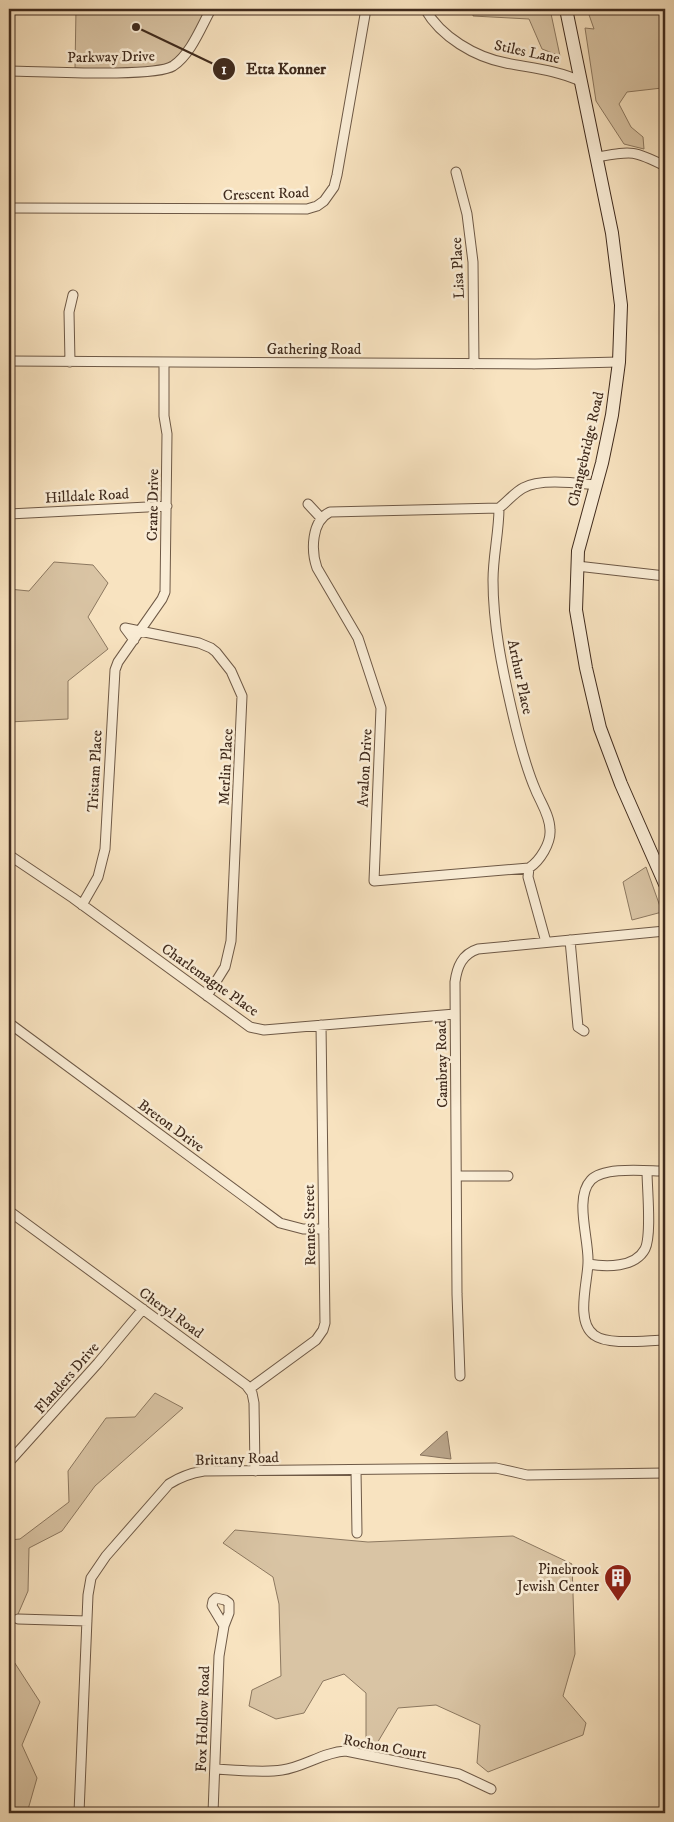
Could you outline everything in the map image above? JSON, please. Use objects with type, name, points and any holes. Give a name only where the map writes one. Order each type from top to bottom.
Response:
[{"type":"main road","name":"Changebridge Road","points":[[566,9],[612,233],[621,305],[619,362],[612,415],[581,540],[577,566],[575,594],[578,626],[600,728],[618,777],[665,884]]},
{"type":"street","name":"Parkway Drive","points":[[9,71],[139,72],[166,69],[179,61],[185,54],[211,9]]},
{"type":"street","name":"Crescent Road","points":[[9,208],[307,209],[317,206],[330,194],[337,175],[366,9]]},
{"type":"street","name":"Stiles Lane","points":[[425,9],[443,31],[478,54],[491,60],[562,73],[580,81]]},
{"type":"street","points":[[597,157],[633,152],[665,166]]},
{"type":"street","name":"Lisa Place","points":[[456,172],[467,214],[473,262],[474,364]]},
{"type":"street","points":[[70,362],[69,312],[73,295]]},
{"type":"street","name":"Gathering Road","points":[[9,361],[474,364],[619,362]]},
{"type":"street","name":"Crane Drive","points":[[134,640],[165,592],[167,434],[164,416],[164,362]]},
{"type":"street","points":[[308,504],[321,518],[335,511],[499,508],[521,489],[535,484],[575,483],[596,485]]},
{"type":"street","name":"Hilldale Road","points":[[9,514],[167,506]]},
{"type":"street","name":"Arthur Place","points":[[499,508],[493,578],[496,629],[512,712],[522,748],[550,828],[546,846],[535,863],[529,868]]},
{"type":"street","name":"Avalon Drive","points":[[321,518],[317,525],[314,542],[314,559],[317,568],[358,638],[381,711],[374,881],[529,868]]},
{"type":"street","points":[[577,566],[665,576]]},
{"type":"street","points":[[134,640],[125,628],[140,631]]},
{"type":"street","name":"Merlin Place","points":[[140,631],[199,642],[211,648],[220,656],[231,671],[242,696],[231,941],[225,967],[206,996]]},
{"type":"street","name":"Tristam Place","points":[[82,905],[98,878],[103,862],[114,670],[134,640]]},
{"type":"street","name":"Charlemagne Place","points":[[9,855],[82,905],[246,1025],[260,1030],[455,1014]]},
{"type":"street","points":[[529,868],[530,887],[546,942]]},
{"type":"street","name":"Cambray Road","points":[[460,1376],[457,1294],[456,973],[465,956],[478,949],[665,931]]},
{"type":"street","points":[[570,940],[578,1027],[584,1031]]},
{"type":"street","name":"Breton Drive","points":[[9,1023],[272,1218],[294,1228],[324,1229]]},
{"type":"street","name":"Rennes Street","points":[[249,1389],[316,1340],[323,1330],[325,1315],[321,1025]]},
{"type":"street","points":[[588,1264],[603,1266],[632,1262],[643,1252],[647,1244],[648,1233],[647,1171]]},
{"type":"street","points":[[665,1171],[602,1173],[590,1181],[584,1192],[583,1203],[588,1264],[584,1299],[587,1325],[592,1333],[600,1338],[609,1340],[665,1340]]},
{"type":"street","points":[[457,1176],[508,1176]]},
{"type":"street","name":"Cheryl Road","points":[[9,1211],[249,1389]]},
{"type":"street","name":"Flanders Drive","points":[[9,1462],[79,1385],[143,1310]]},
{"type":"street","points":[[249,1389],[254,1403],[255,1471]]},
{"type":"street","name":"Brittany Road","points":[[79,1813],[88,1595],[91,1578],[106,1556],[169,1484],[177,1479],[195,1472],[496,1468],[527,1475],[665,1473]]},
{"type":"street","points":[[356,1470],[357,1534]]},
{"type":"street","points":[[18,1619],[87,1621]]},
{"type":"street","name":"Fox Hollow Road","points":[[213,1813],[219,1656],[224,1626]]},
{"type":"street","name":"Rochon Court","points":[[215,1769],[280,1771],[331,1753],[346,1751],[459,1774],[491,1788]]},
{"type":"shaded area","points":[[76,9],[207,9],[188,43],[168,63],[159,67],[97,69],[75,68]]},
{"type":"shaded area","points":[[473,9],[550,9],[560,56],[542,49],[529,19],[473,16]]},
{"type":"shaded area","points":[[587,9],[665,9],[665,148],[662,146],[662,88],[627,92],[619,104],[631,127],[643,137],[644,149],[624,144],[596,101],[585,28],[594,29]]},
{"type":"shaded area","points":[[54,562],[93,565],[108,583],[88,617],[108,649],[68,681],[68,719],[9,722],[9,589],[29,591]]},
{"type":"shaded area","points":[[646,867],[662,912],[632,920],[623,882]]},
{"type":"shaded area","points":[[155,1393],[183,1408],[95,1486],[62,1531],[29,1548],[28,1591],[9,1635],[9,1540],[20,1539],[69,1502],[68,1471],[106,1418],[135,1417]]},
{"type":"shaded area","points":[[447,1431],[451,1459],[420,1455]]},
{"type":"shaded area","points":[[235,1530],[368,1542],[513,1536],[572,1564],[575,1654],[563,1696],[586,1723],[583,1735],[488,1772],[477,1763],[480,1725],[436,1705],[398,1708],[376,1745],[366,1743],[366,1693],[344,1674],[323,1681],[304,1713],[276,1719],[249,1706],[252,1690],[281,1676],[279,1604],[273,1577],[223,1543]]},
{"type":"shaded area","points":[[9,1654],[40,1702],[22,1745],[37,1778],[27,1813],[9,1813]]},
{"type":"place","name":"Etta Konner","points":[[136,27]]},
{"type":"place","name":"Pinebrook Jewish Center","points":[[618,1602]]}]
